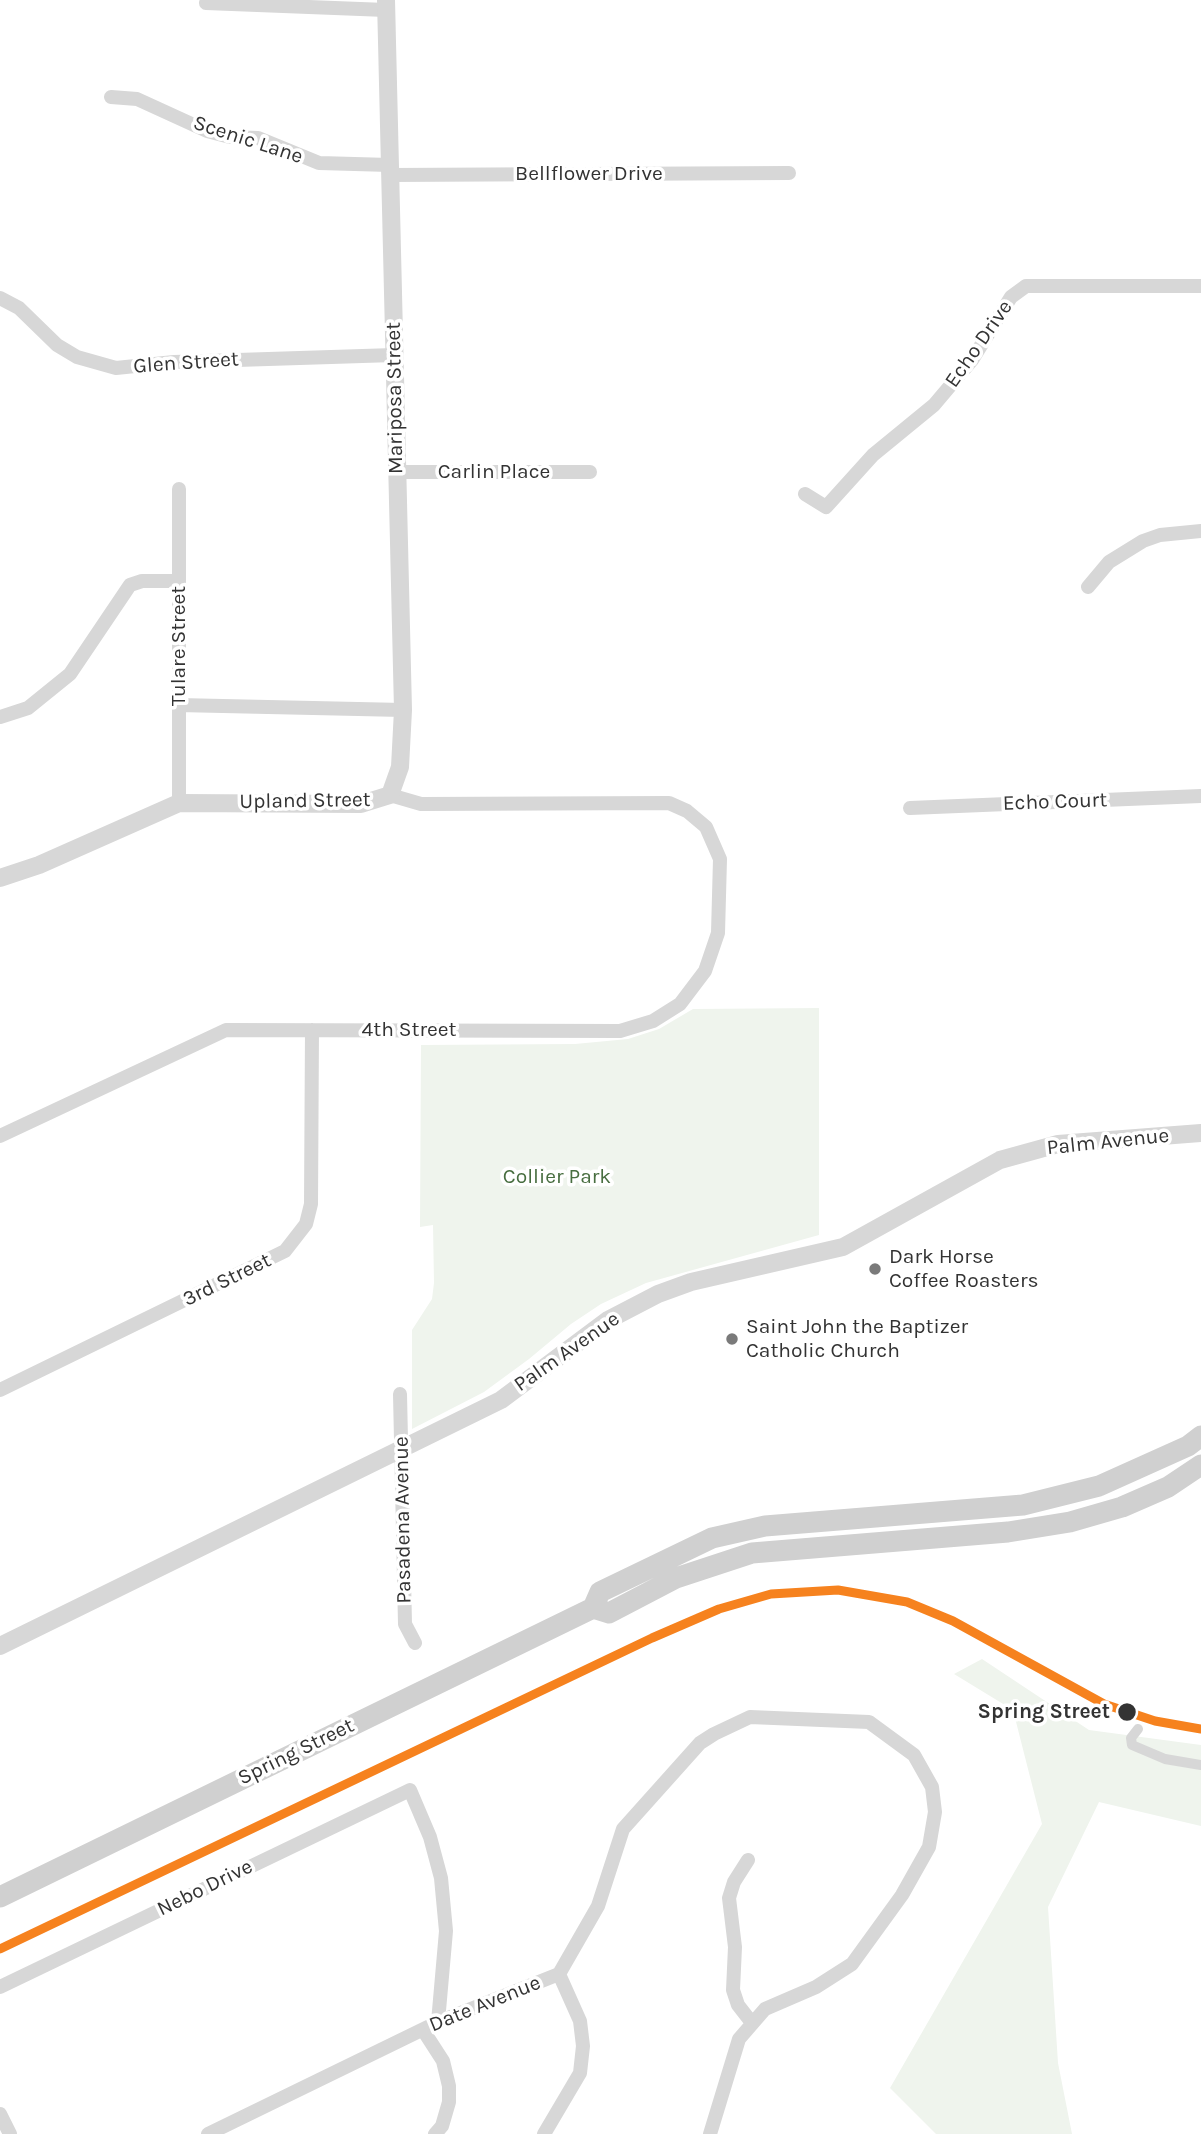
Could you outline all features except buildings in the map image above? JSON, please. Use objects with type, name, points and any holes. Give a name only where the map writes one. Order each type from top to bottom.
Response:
[{"type":"main road","name":"Spring Street","points":[[0,1897],[593,1608],[600,1592],[712,1538],[765,1526],[1026,1504],[1100,1486],[1188,1446],[1201,1436]]},
{"type":"main road","name":"Spring Street","points":[[593,1608],[609,1613],[676,1578],[752,1553],[1007,1532],[1070,1522],[1122,1507],[1168,1487],[1201,1465]]},
{"type":"street","points":[[206,3],[386,5]]},
{"type":"street","name":"Mariposa Street","points":[[386,5],[403,710],[400,767],[390,795]]},
{"type":"street","name":"Scenic Lane","points":[[111,97],[137,99],[207,131],[230,137],[258,138],[319,163],[390,170]]},
{"type":"street","name":"Bellflower Drive","points":[[390,170],[789,173]]},
{"type":"street","name":"Echo Drive","points":[[804,494],[827,507],[873,455],[934,405],[971,360],[1011,297],[1026,286],[1201,286]]},
{"type":"street","name":"Glen Street","points":[[0,298],[19,308],[57,345],[77,357],[116,368],[174,362],[394,355]]},
{"type":"street","name":"Carlin Place","points":[[397,472],[590,472]]},
{"type":"street","name":"Tulare Street","points":[[179,489],[179,803]]},
{"type":"street","points":[[1088,587],[1109,562],[1143,541],[1160,535],[1201,531]]},
{"type":"street","points":[[0,717],[28,708],[70,674],[131,585],[142,581],[179,581]]},
{"type":"street","points":[[178,705],[403,710]]},
{"type":"street","name":"Upland Street","points":[[0,878],[39,865],[179,803],[361,804],[390,795],[421,804],[669,803],[687,811],[706,827],[720,859]]},
{"type":"street","name":"Echo Court","points":[[910,808],[1201,796]]},
{"type":"street","name":"4th Street","points":[[0,1136],[226,1030],[620,1031],[653,1021],[680,1004],[705,971],[714,952],[718,933],[720,859]]},
{"type":"street","name":"3rd Street","points":[[0,1390],[285,1251],[306,1224],[311,1203],[312,1030]]},
{"type":"street","name":"Palm Avenue","points":[[0,1646],[501,1400],[608,1320],[658,1294],[691,1282],[843,1247],[1000,1160],[1058,1144],[1201,1133]]},
{"type":"street","name":"Pasadena Avenue","points":[[400,1394],[405,1624],[415,1643]]},
{"type":"street","name":"Date Avenue","points":[[208,2134],[438,2021],[559,1975],[598,1906],[623,1829],[700,1744],[736,1721],[750,1717],[869,1722],[914,1755],[932,1787],[935,1812],[929,1847],[902,1895],[852,1964],[816,1987],[765,2009],[739,2039],[710,2134]]},
{"type":"street","points":[[1138,1729],[1131,1738],[1132,1745],[1166,1759],[1201,1765]]},
{"type":"street","name":"Nebo Drive","points":[[0,1987],[410,1790],[429,1837],[441,1878],[446,1931],[438,2021]]},
{"type":"street","points":[[748,1860],[734,1882],[730,1898],[735,1947],[733,1990],[738,2005],[752,2023]]},
{"type":"street","points":[[544,2134],[580,2073],[583,2046],[580,2021],[559,1975]]},
{"type":"street","points":[[423,2030],[443,2061],[449,2086],[449,2102],[442,2126],[435,2134]]},
{"type":"street","points":[[0,2114],[10,2134]]},
{"type":"green space","name":"Collier Park","points":[[819,1008],[819,1235],[646,1283],[601,1304],[484,1392],[412,1429],[412,1330],[432,1299],[434,1283],[433,1225],[420,1227],[421,1045],[575,1044],[628,1039],[659,1029],[693,1009]]},
{"type":"green space","points":[[982,1659],[1089,1730],[1201,1745],[1201,1826],[1099,1802],[1048,1907],[1058,2063],[1072,2134],[936,2134],[890,2088],[1042,1824],[1013,1710],[954,1674]]},
{"type":"transit line","points":[[0,1949],[652,1638],[719,1609],[771,1594],[838,1590],[907,1602],[953,1621],[1104,1704],[1155,1721],[1201,1729]]},
{"type":"place","name":"Dark Horse Coffee Roasters","points":[[875,1269]]},
{"type":"place","name":"Saint John the Baptizer Catholic Church","points":[[732,1339]]},
{"type":"place","name":"Spring Street","points":[[1127,1712]]}]
